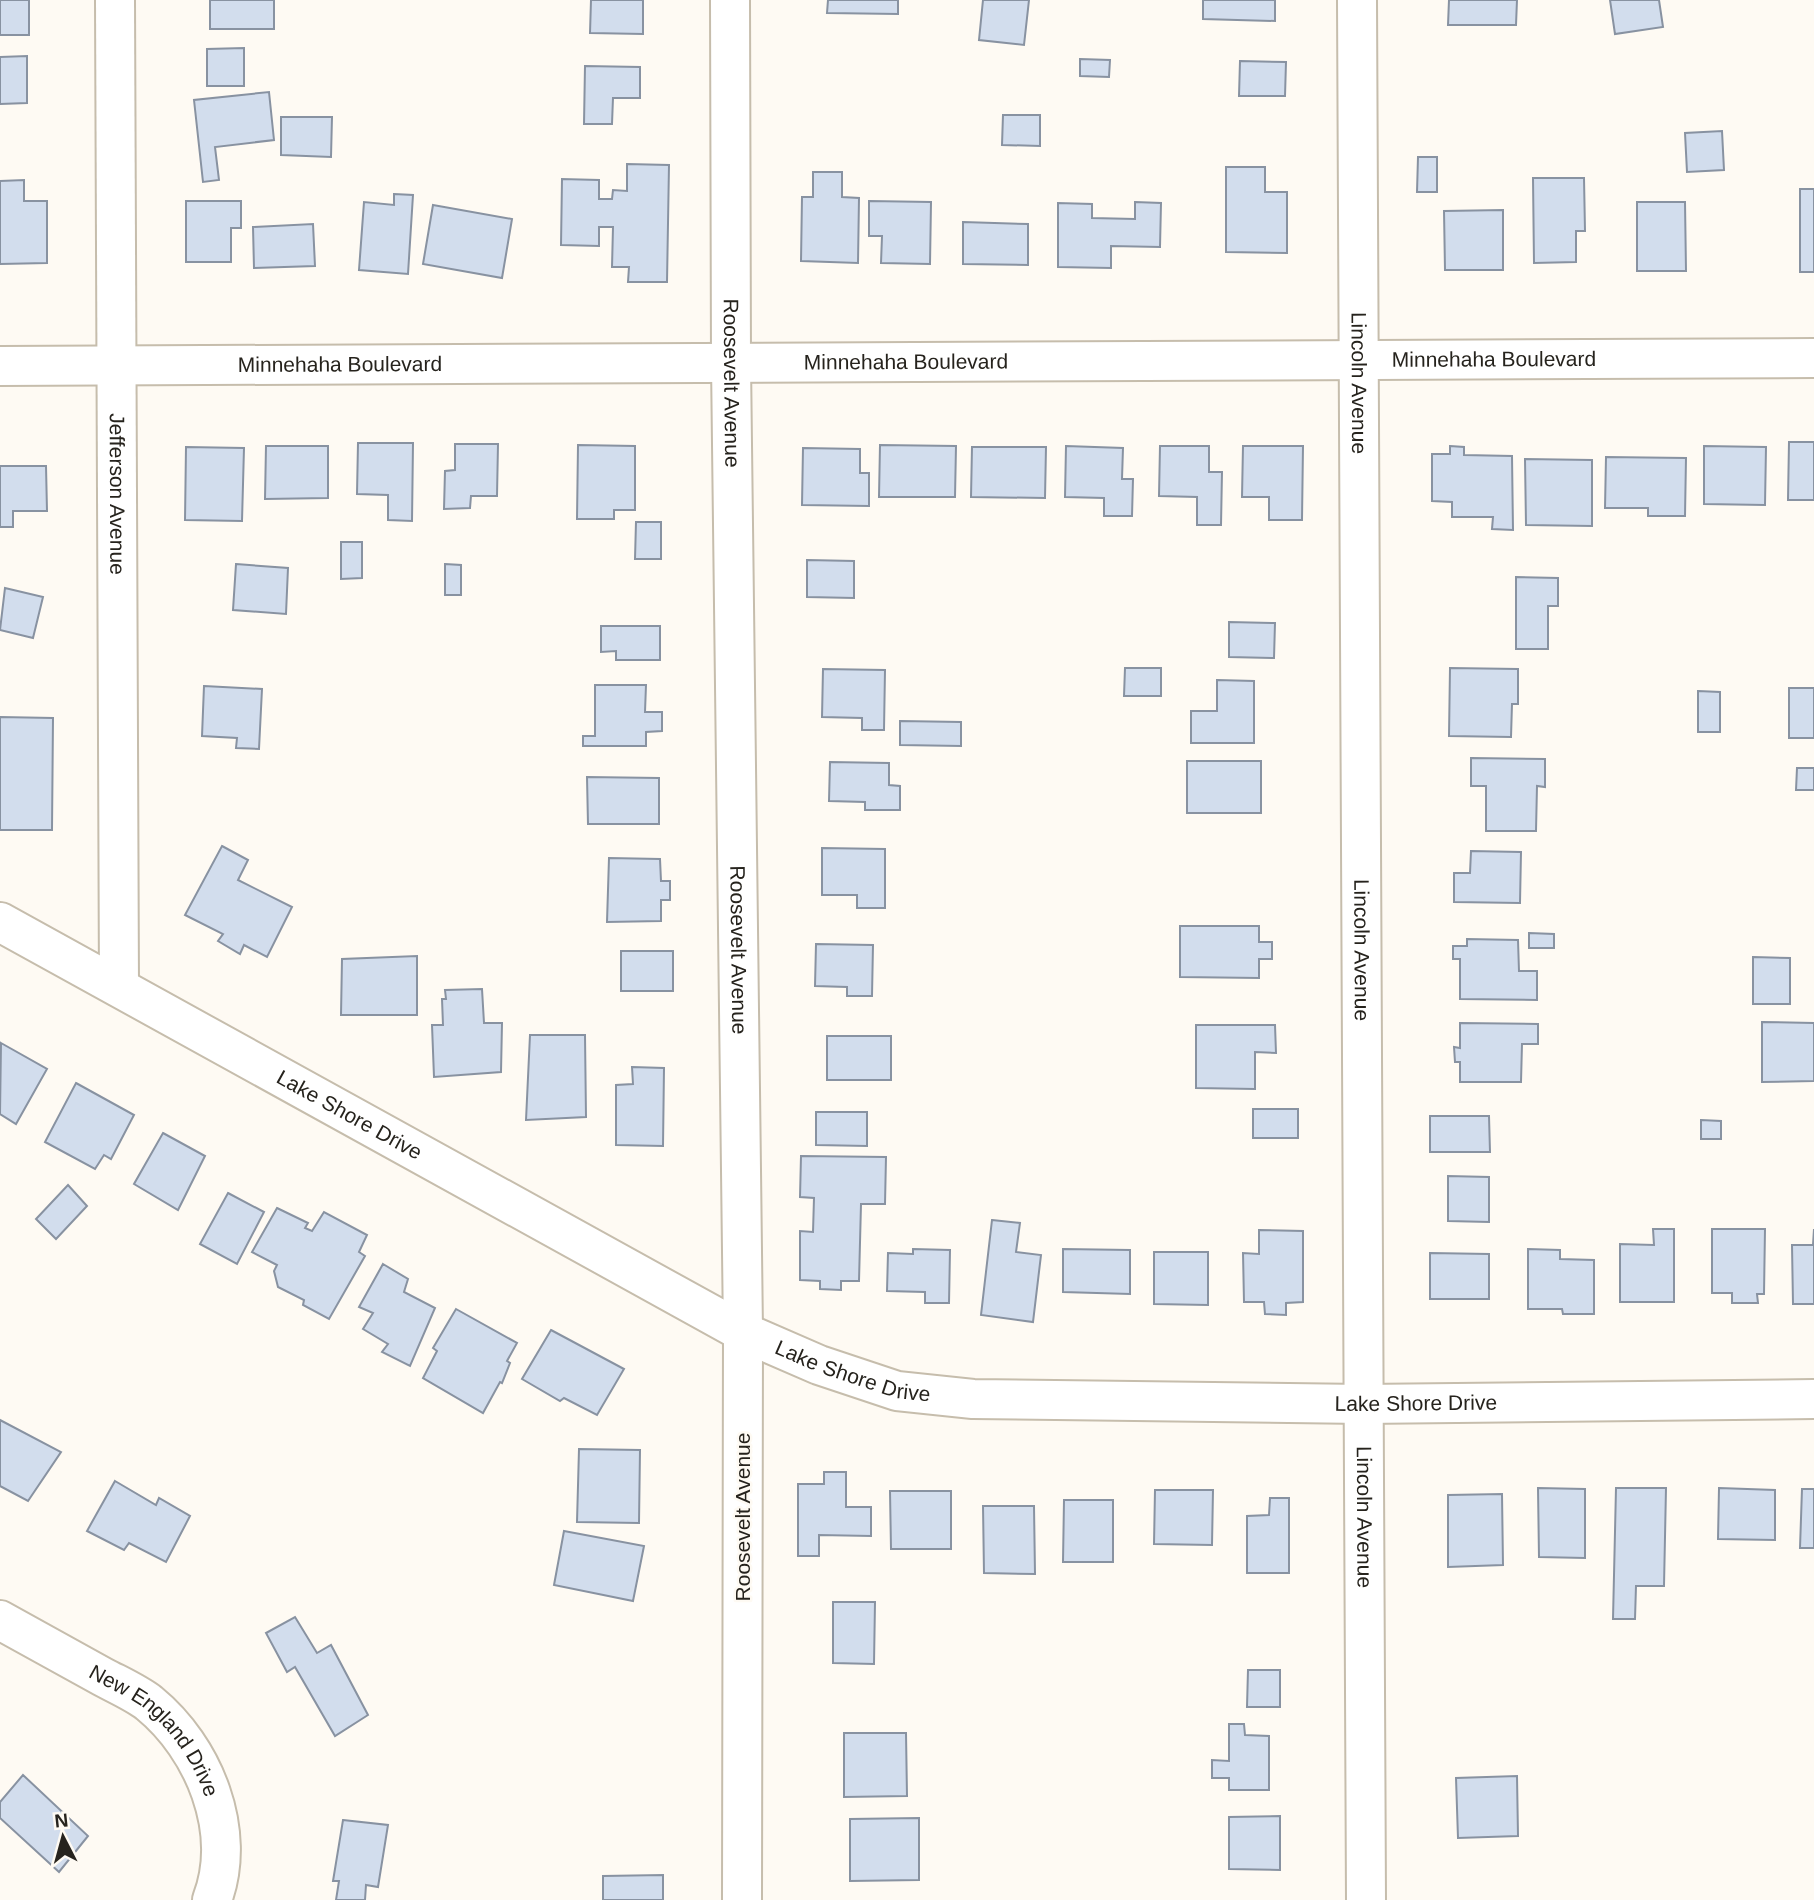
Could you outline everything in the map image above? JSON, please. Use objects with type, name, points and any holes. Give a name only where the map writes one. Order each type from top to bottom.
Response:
[{"type":"street","name":"Jefferson Avenue","points":[[115,0],[119,987]]},
{"type":"street","name":"Roosevelt Avenue","points":[[730,0],[731,363],[743,1332],[742,1900]]},
{"type":"street","name":"Lincoln Avenue","points":[[1357,0],[1366,1900]]},
{"type":"street","name":"Minnehaha Boulevard","points":[[0,366],[1814,358]]},
{"type":"street","name":"Lake Shore Drive","points":[[0,922],[743,1332],[819,1365],[897,1391],[973,1399],[1363,1404],[1814,1399]]},
{"type":"street","name":"New England Drive","points":[[0,1620],[148,1702],[175,1729],[199,1763],[216,1813],[219,1866],[212,1900]]},
{"type":"building","points":[[0,0],[29,0],[29,35],[0,35]]},
{"type":"building","points":[[210,0],[274,0],[274,29],[210,29]]},
{"type":"building","points":[[591,0],[643,0],[643,34],[590,33]]},
{"type":"building","points":[[828,0],[898,0],[898,14],[827,13]]},
{"type":"building","points":[[983,0],[1029,0],[1024,45],[979,40]]},
{"type":"building","points":[[1203,0],[1275,0],[1275,21],[1203,19]]},
{"type":"building","points":[[1449,0],[1517,0],[1516,25],[1448,25]]},
{"type":"building","points":[[1610,0],[1659,0],[1663,27],[1615,34]]},
{"type":"building","points":[[244,48],[244,86],[207,86],[207,49]]},
{"type":"building","points":[[27,56],[27,103],[0,104],[0,57]]},
{"type":"building","points":[[1080,59],[1110,60],[1109,77],[1080,76]]},
{"type":"building","points":[[1240,61],[1286,62],[1285,96],[1239,96]]},
{"type":"building","points":[[585,66],[640,67],[640,98],[613,98],[612,124],[584,124]]},
{"type":"building","points":[[269,92],[274,140],[215,147],[219,180],[203,182],[194,100]]},
{"type":"building","points":[[1003,115],[1040,115],[1040,146],[1002,145]]},
{"type":"building","points":[[281,117],[332,117],[331,157],[281,155]]},
{"type":"building","points":[[1722,131],[1724,170],[1687,172],[1685,133]]},
{"type":"building","points":[[1418,157],[1437,157],[1437,192],[1417,192]]},
{"type":"building","points":[[627,164],[669,165],[667,282],[628,282],[629,267],[612,267],[613,227],[599,227],[599,246],[561,245],[562,179],[599,180],[599,199],[612,199],[613,190],[627,191]]},
{"type":"building","points":[[1226,167],[1265,167],[1265,192],[1287,192],[1287,253],[1226,252]]},
{"type":"building","points":[[813,172],[842,172],[842,197],[859,198],[858,263],[801,261],[802,197],[813,197]]},
{"type":"building","points":[[1533,178],[1584,178],[1585,231],[1576,231],[1576,262],[1534,263]]},
{"type":"building","points":[[24,180],[24,201],[47,201],[47,263],[0,264],[0,181]]},
{"type":"building","points":[[1800,189],[1814,189],[1814,272],[1800,272]]},
{"type":"building","points":[[394,194],[413,195],[408,274],[359,270],[364,202],[394,205]]},
{"type":"building","points":[[186,201],[241,201],[241,228],[231,228],[231,262],[186,262]]},
{"type":"building","points":[[869,201],[931,202],[930,264],[881,263],[882,236],[869,236]]},
{"type":"building","points":[[1135,202],[1161,203],[1160,247],[1111,246],[1111,268],[1058,267],[1058,203],[1092,204],[1092,218],[1135,219]]},
{"type":"building","points":[[1637,202],[1685,202],[1686,271],[1637,271]]},
{"type":"building","points":[[433,205],[512,219],[502,278],[423,264]]},
{"type":"building","points":[[1503,210],[1503,270],[1445,270],[1444,211]]},
{"type":"building","points":[[963,222],[1028,224],[1028,265],[963,264]]},
{"type":"building","points":[[313,224],[315,266],[254,268],[253,227]]},
{"type":"building","points":[[1789,442],[1814,442],[1814,500],[1788,500]]},
{"type":"building","points":[[358,443],[413,443],[412,521],[388,520],[388,495],[357,494]]},
{"type":"building","points":[[455,444],[498,444],[497,496],[471,496],[470,508],[444,509],[445,471],[455,470]]},
{"type":"building","points":[[578,445],[635,446],[635,510],[614,510],[614,519],[577,519]]},
{"type":"building","points":[[880,445],[956,446],[955,497],[879,497]]},
{"type":"building","points":[[266,446],[328,446],[328,498],[265,499]]},
{"type":"building","points":[[1066,446],[1123,448],[1122,479],[1133,479],[1132,516],[1104,516],[1104,498],[1065,497]]},
{"type":"building","points":[[1160,446],[1209,446],[1209,472],[1222,472],[1221,525],[1197,525],[1197,497],[1159,496]]},
{"type":"building","points":[[1243,446],[1303,446],[1302,520],[1269,520],[1269,497],[1242,497]]},
{"type":"building","points":[[1450,446],[1464,447],[1464,455],[1512,456],[1513,530],[1492,529],[1493,517],[1452,517],[1452,502],[1432,501],[1432,454],[1450,454]]},
{"type":"building","points":[[1704,446],[1766,447],[1765,505],[1704,504]]},
{"type":"building","points":[[186,447],[244,448],[242,521],[185,520]]},
{"type":"building","points":[[972,447],[1046,447],[1045,498],[971,497]]},
{"type":"building","points":[[803,448],[860,449],[860,473],[869,473],[869,506],[802,505]]},
{"type":"building","points":[[1606,457],[1686,458],[1685,516],[1648,516],[1648,508],[1605,508]]},
{"type":"building","points":[[1525,459],[1592,460],[1592,526],[1526,525]]},
{"type":"building","points":[[0,466],[46,466],[47,511],[13,511],[13,527],[0,527]]},
{"type":"building","points":[[636,522],[661,522],[661,559],[635,559]]},
{"type":"building","points":[[341,542],[362,542],[362,578],[341,579]]},
{"type":"building","points":[[807,560],[854,561],[854,598],[807,597]]},
{"type":"building","points":[[236,564],[288,568],[286,614],[233,610]]},
{"type":"building","points":[[445,564],[461,565],[461,595],[445,595]]},
{"type":"building","points":[[1516,577],[1558,578],[1558,606],[1548,606],[1548,649],[1516,649]]},
{"type":"building","points":[[5,588],[43,597],[33,638],[0,630]]},
{"type":"building","points":[[1229,622],[1275,623],[1274,658],[1229,657]]},
{"type":"building","points":[[601,626],[660,626],[660,660],[616,660],[616,651],[601,652]]},
{"type":"building","points":[[1125,668],[1161,668],[1161,696],[1124,696]]},
{"type":"building","points":[[1450,668],[1518,669],[1518,704],[1512,704],[1511,737],[1449,736]]},
{"type":"building","points":[[823,669],[885,670],[884,730],[862,730],[862,718],[822,717]]},
{"type":"building","points":[[1217,680],[1254,681],[1254,743],[1191,743],[1191,711],[1217,711]]},
{"type":"building","points":[[595,685],[646,685],[645,712],[662,712],[662,731],[646,732],[646,746],[583,746],[583,736],[595,736]]},
{"type":"building","points":[[204,686],[262,689],[259,749],[236,748],[237,738],[202,736]]},
{"type":"building","points":[[1789,688],[1814,688],[1814,738],[1789,738]]},
{"type":"building","points":[[1698,691],[1720,692],[1720,732],[1698,732]]},
{"type":"building","points":[[0,717],[53,718],[52,830],[0,830]]},
{"type":"building","points":[[900,721],[961,722],[961,746],[900,745]]},
{"type":"building","points":[[1471,758],[1545,759],[1545,787],[1537,786],[1536,831],[1486,831],[1486,786],[1471,786]]},
{"type":"building","points":[[1187,761],[1261,761],[1261,813],[1187,813]]},
{"type":"building","points":[[830,762],[889,763],[889,785],[900,786],[900,810],[865,810],[865,802],[829,801]]},
{"type":"building","points":[[1797,768],[1814,768],[1814,790],[1796,790]]},
{"type":"building","points":[[587,777],[659,778],[659,824],[588,824]]},
{"type":"building","points":[[222,846],[248,860],[238,880],[292,907],[267,957],[244,945],[240,954],[218,941],[223,934],[185,915]]},
{"type":"building","points":[[822,848],[885,849],[885,908],[857,908],[857,895],[822,895]]},
{"type":"building","points":[[1471,851],[1521,852],[1520,903],[1454,902],[1454,873],[1470,873]]},
{"type":"building","points":[[609,858],[660,859],[661,881],[670,881],[670,900],[661,900],[661,921],[607,922]]},
{"type":"building","points":[[1180,926],[1259,926],[1259,942],[1272,942],[1272,959],[1259,959],[1259,978],[1180,977]]},
{"type":"building","points":[[1529,933],[1554,934],[1554,948],[1529,948]]},
{"type":"building","points":[[1467,939],[1518,940],[1519,971],[1537,971],[1537,1000],[1460,999],[1460,959],[1453,959],[1453,946],[1467,946]]},
{"type":"building","points":[[816,944],[873,945],[872,996],[847,996],[847,987],[815,986]]},
{"type":"building","points":[[621,951],[673,951],[673,991],[621,991]]},
{"type":"building","points":[[417,956],[417,1015],[341,1015],[342,959]]},
{"type":"building","points":[[1753,957],[1790,958],[1790,1004],[1753,1004]]},
{"type":"building","points":[[482,989],[484,1023],[502,1023],[501,1072],[434,1077],[432,1025],[443,1025],[442,999],[446,999],[445,990]]},
{"type":"building","points":[[1762,1022],[1814,1023],[1814,1081],[1762,1082]]},
{"type":"building","points":[[1460,1023],[1538,1024],[1538,1044],[1522,1044],[1521,1082],[1460,1082],[1460,1062],[1455,1062],[1454,1047],[1460,1048]]},
{"type":"building","points":[[1196,1025],[1275,1025],[1276,1053],[1255,1052],[1255,1089],[1196,1088]]},
{"type":"building","points":[[530,1035],[585,1035],[586,1117],[526,1120]]},
{"type":"building","points":[[827,1036],[891,1036],[891,1080],[827,1080]]},
{"type":"building","points":[[1,1043],[47,1069],[16,1124],[0,1114]]},
{"type":"building","points":[[632,1067],[664,1068],[663,1146],[616,1145],[616,1085],[633,1084]]},
{"type":"building","points":[[76,1083],[134,1115],[111,1159],[104,1155],[95,1169],[45,1142]]},
{"type":"building","points":[[1253,1109],[1298,1109],[1298,1138],[1253,1138]]},
{"type":"building","points":[[816,1112],[867,1112],[867,1146],[816,1145]]},
{"type":"building","points":[[1430,1116],[1489,1116],[1490,1152],[1430,1152]]},
{"type":"building","points":[[1701,1120],[1721,1121],[1721,1139],[1701,1139]]},
{"type":"building","points":[[163,1133],[205,1156],[178,1210],[134,1184]]},
{"type":"building","points":[[801,1156],[886,1157],[885,1204],[861,1204],[859,1281],[841,1281],[841,1290],[820,1289],[820,1281],[800,1280],[800,1231],[813,1232],[814,1198],[800,1197]]},
{"type":"building","points":[[1448,1176],[1489,1177],[1489,1222],[1448,1221]]},
{"type":"building","points":[[68,1185],[87,1206],[56,1239],[36,1219]]},
{"type":"building","points":[[228,1193],[264,1212],[237,1264],[200,1244]]},
{"type":"building","points":[[277,1208],[308,1223],[305,1228],[312,1231],[324,1212],[367,1235],[359,1252],[365,1256],[329,1319],[303,1305],[304,1300],[278,1287],[274,1271],[277,1265],[252,1252]]},
{"type":"building","points":[[992,1220],[1020,1223],[1016,1252],[1041,1255],[1033,1322],[981,1315]]},
{"type":"building","points":[[1653,1229],[1674,1229],[1674,1302],[1620,1302],[1620,1244],[1654,1245]]},
{"type":"building","points":[[1712,1229],[1765,1229],[1764,1294],[1757,1294],[1758,1303],[1732,1303],[1732,1293],[1712,1293]]},
{"type":"building","points":[[1814,1229],[1814,1304],[1793,1304],[1792,1245],[1813,1245]]},
{"type":"building","points":[[1259,1230],[1303,1231],[1303,1302],[1286,1303],[1286,1315],[1265,1314],[1264,1302],[1244,1302],[1243,1253],[1259,1254]]},
{"type":"building","points":[[913,1249],[950,1250],[949,1303],[925,1303],[925,1292],[887,1291],[888,1253],[913,1254]]},
{"type":"building","points":[[1063,1249],[1130,1250],[1130,1294],[1063,1292]]},
{"type":"building","points":[[1528,1249],[1560,1250],[1560,1259],[1594,1260],[1594,1314],[1563,1314],[1562,1309],[1528,1309]]},
{"type":"building","points":[[1154,1252],[1208,1252],[1208,1305],[1154,1304]]},
{"type":"building","points":[[1430,1253],[1489,1254],[1489,1299],[1430,1299]]},
{"type":"building","points":[[383,1264],[408,1279],[404,1292],[435,1308],[410,1366],[382,1352],[388,1344],[363,1329],[373,1313],[359,1307]]},
{"type":"building","points":[[456,1309],[517,1343],[507,1361],[510,1363],[502,1383],[500,1382],[483,1413],[423,1378],[437,1351],[433,1348]]},
{"type":"building","points":[[551,1330],[624,1369],[597,1415],[564,1398],[560,1401],[522,1379]]},
{"type":"building","points":[[0,1420],[61,1452],[28,1501],[0,1486]]},
{"type":"building","points":[[579,1449],[640,1450],[639,1523],[577,1522]]},
{"type":"building","points":[[824,1472],[846,1472],[846,1507],[871,1507],[871,1536],[819,1535],[819,1556],[798,1556],[798,1484],[824,1484]]},
{"type":"building","points":[[115,1481],[156,1505],[159,1498],[190,1516],[166,1562],[129,1543],[124,1550],[87,1531]]},
{"type":"building","points":[[1538,1488],[1585,1489],[1585,1558],[1539,1557]]},
{"type":"building","points":[[1616,1488],[1666,1488],[1664,1586],[1636,1586],[1635,1619],[1613,1619]]},
{"type":"building","points":[[1719,1488],[1775,1490],[1775,1540],[1718,1539]]},
{"type":"building","points":[[1802,1489],[1814,1489],[1814,1548],[1800,1548]]},
{"type":"building","points":[[1155,1490],[1213,1490],[1212,1545],[1154,1544]]},
{"type":"building","points":[[890,1491],[951,1491],[951,1549],[891,1549]]},
{"type":"building","points":[[1502,1494],[1503,1565],[1448,1567],[1448,1495]]},
{"type":"building","points":[[1270,1498],[1289,1498],[1289,1573],[1247,1573],[1247,1516],[1269,1515]]},
{"type":"building","points":[[1064,1500],[1113,1500],[1113,1562],[1063,1562]]},
{"type":"building","points":[[983,1506],[1034,1506],[1035,1574],[984,1573]]},
{"type":"building","points":[[564,1531],[644,1546],[633,1601],[554,1585]]},
{"type":"building","points":[[833,1602],[875,1602],[874,1664],[833,1663]]},
{"type":"building","points":[[295,1617],[317,1653],[331,1645],[368,1715],[335,1736],[295,1667],[287,1672],[266,1633]]},
{"type":"building","points":[[1248,1670],[1280,1670],[1280,1707],[1247,1707]]},
{"type":"building","points":[[1229,1724],[1244,1724],[1245,1735],[1269,1736],[1269,1790],[1229,1790],[1229,1778],[1212,1778],[1212,1760],[1229,1761]]},
{"type":"building","points":[[844,1733],[906,1733],[907,1796],[844,1797]]},
{"type":"building","points":[[23,1775],[88,1836],[59,1872],[0,1818],[0,1802]]},
{"type":"building","points":[[1517,1776],[1518,1836],[1458,1838],[1456,1778]]},
{"type":"building","points":[[1280,1816],[1280,1870],[1229,1869],[1229,1817]]},
{"type":"building","points":[[919,1818],[919,1880],[850,1881],[850,1819]]},
{"type":"building","points":[[343,1820],[388,1825],[378,1887],[366,1885],[365,1900],[336,1900],[339,1881],[333,1881]]},
{"type":"building","points":[[663,1875],[663,1900],[603,1900],[603,1876]]}]
